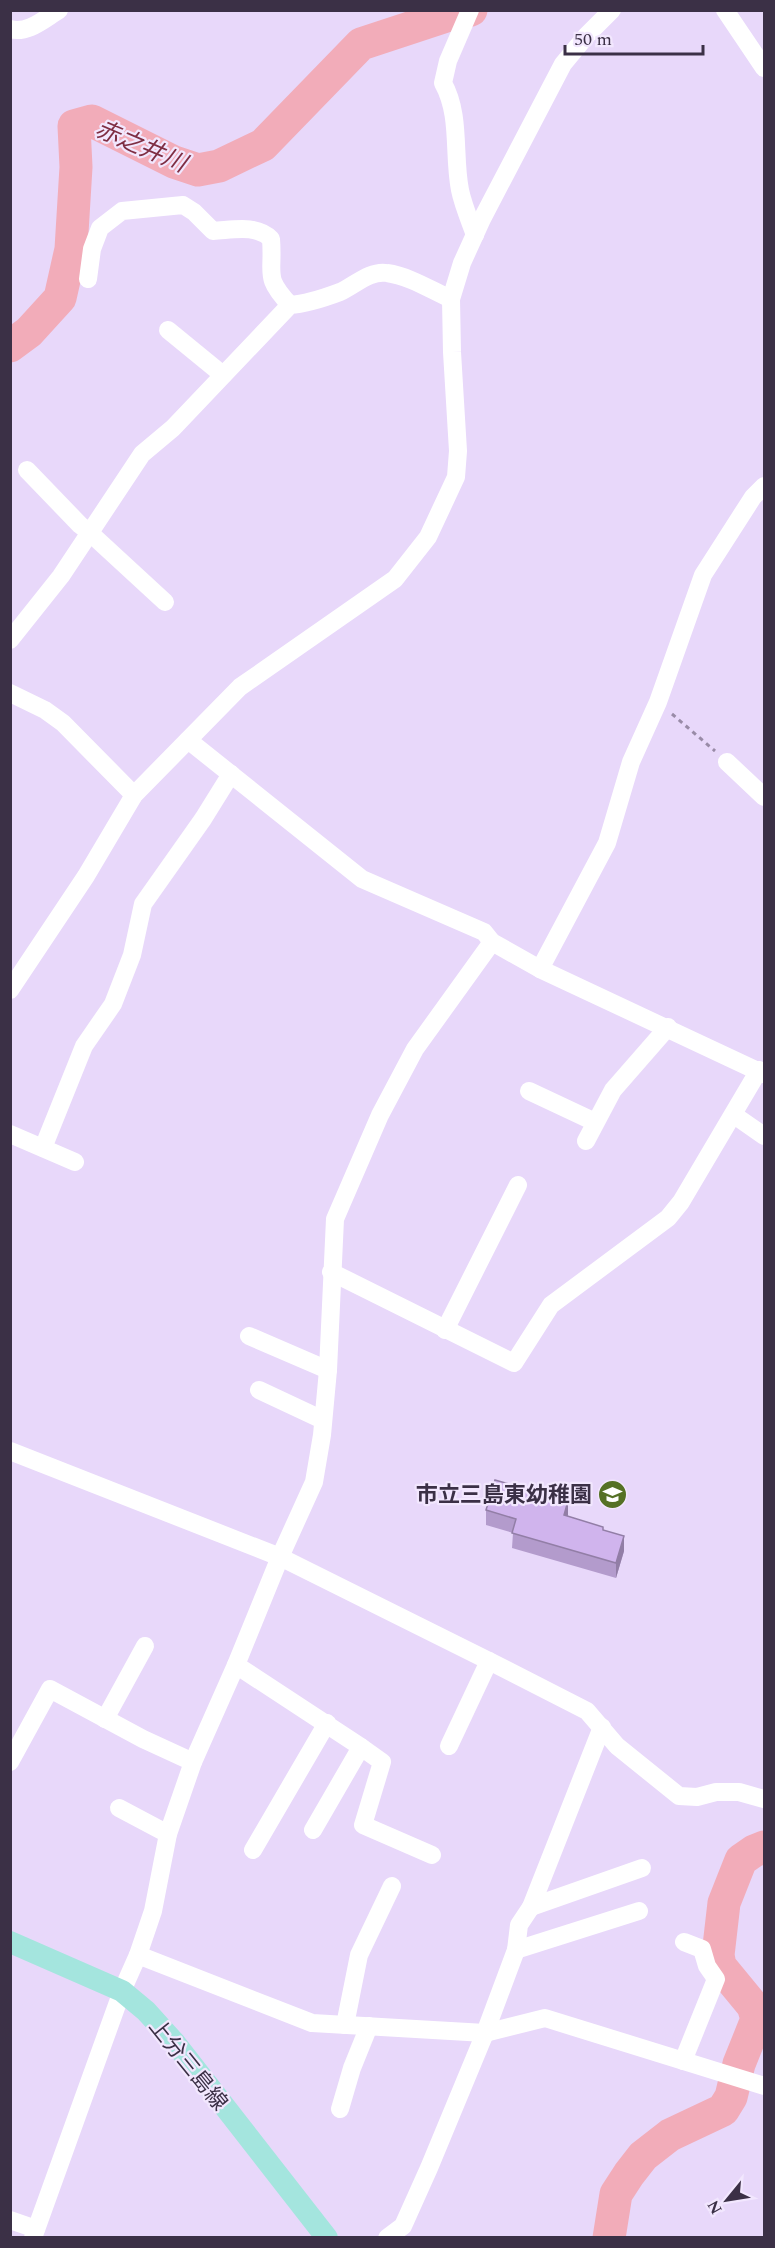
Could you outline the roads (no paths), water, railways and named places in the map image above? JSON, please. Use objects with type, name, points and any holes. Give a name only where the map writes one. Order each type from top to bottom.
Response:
[{"type":"main road","name":"上分三島線","points":[[10,1942],[122,1991],[146,2011],[175,2043],[327,2238]]},
{"type":"street","points":[[10,29],[18,31],[28,29],[59,10]]},
{"type":"street","points":[[470,10],[448,61],[443,83],[449,93],[453,113],[460,191],[475,235]]},
{"type":"street","points":[[10,990],[86,876],[134,795],[240,687],[395,579],[428,537],[456,477],[458,451],[451,299],[462,263],[563,64],[587,34],[612,10]]},
{"type":"street","points":[[725,10],[765,68]]},
{"type":"street","points":[[88,279],[92,249],[100,228],[114,217],[122,211],[183,205],[194,212],[213,231],[251,229],[263,231],[271,239],[270,275],[275,288],[290,305]]},
{"type":"street","points":[[10,640],[61,576],[142,454],[173,429],[290,305],[305,304],[341,291],[375,274],[386,272],[410,280],[451,299]]},
{"type":"street","points":[[168,330],[223,375]]},
{"type":"street","points":[[27,470],[80,525],[165,602]]},
{"type":"street","points":[[540,969],[607,843],[631,762],[658,702],[703,575],[753,497],[765,486]]},
{"type":"street","points":[[13,700],[45,710],[63,723],[134,795]]},
{"type":"street","points":[[188,740],[362,879],[484,932],[492,942],[540,969],[762,1072],[681,1202],[668,1218],[551,1305],[514,1363],[331,1272]]},
{"type":"street","points":[[727,762],[765,797]]},
{"type":"street","points":[[43,1148],[84,1046],[113,1004],[132,955],[143,904],[203,819],[231,774]]},
{"type":"street","points":[[10,2220],[35,2233],[153,1911],[168,1834],[193,1762],[314,1482],[328,1370],[334,1219],[380,1115],[415,1050],[492,942]]},
{"type":"street","points":[[586,1141],[613,1090],[668,1027]]},
{"type":"street","points":[[529,1091],[595,1122]]},
{"type":"street","points":[[734,1115],[765,1137]]},
{"type":"street","points":[[10,1134],[75,1162]]},
{"type":"street","points":[[445,1329],[518,1185]]},
{"type":"street","points":[[249,1336],[328,1370]]},
{"type":"street","points":[[259,1390],[323,1420]]},
{"type":"street","points":[[10,1451],[280,1557],[489,1661],[587,1712],[617,1746],[679,1796],[697,1797],[716,1792],[739,1792],[765,1799]]},
{"type":"street","points":[[105,1719],[145,1646]]},
{"type":"street","points":[[449,1746],[489,1661]]},
{"type":"street","points":[[236,1665],[327,1723],[381,1762],[363,1825],[432,1855]]},
{"type":"street","points":[[10,1762],[17,1732],[50,1689],[193,1762]]},
{"type":"street","points":[[253,1850],[327,1723]]},
{"type":"street","points":[[387,2238],[403,2226],[485,2033],[516,1950],[519,1926],[531,1907],[602,1727]]},
{"type":"street","points":[[313,1830],[361,1747]]},
{"type":"street","points":[[119,1808],[168,1834]]},
{"type":"street","points":[[531,1907],[642,1868]]},
{"type":"street","points":[[345,2025],[359,1955],[392,1886]]},
{"type":"street","points":[[516,1950],[639,1911]]},
{"type":"street","points":[[683,2061],[716,1978],[707,1966],[702,1949],[684,1942]]},
{"type":"street","points":[[138,1955],[312,2023],[485,2033],[545,2018],[765,2086]]},
{"type":"street","points":[[340,2109],[352,2068],[369,2026]]},
{"type":"waterway","name":"赤之井川","points":[[10,346],[29,332],[60,298],[71,249],[76,167],[74,126],[92,121],[174,162],[198,170],[219,166],[263,145],[361,44],[471,10]]},
{"type":"waterway","points":[[609,2238],[616,2194],[643,2156],[670,2135],[723,2110],[731,2097],[739,2064],[757,2019],[753,2006],[720,1966],[718,1955],[724,1903],[741,1860],[764,1847]]},
{"type":"place","name":"市立三島東幼稚園","points":[[613,1494]]}]
